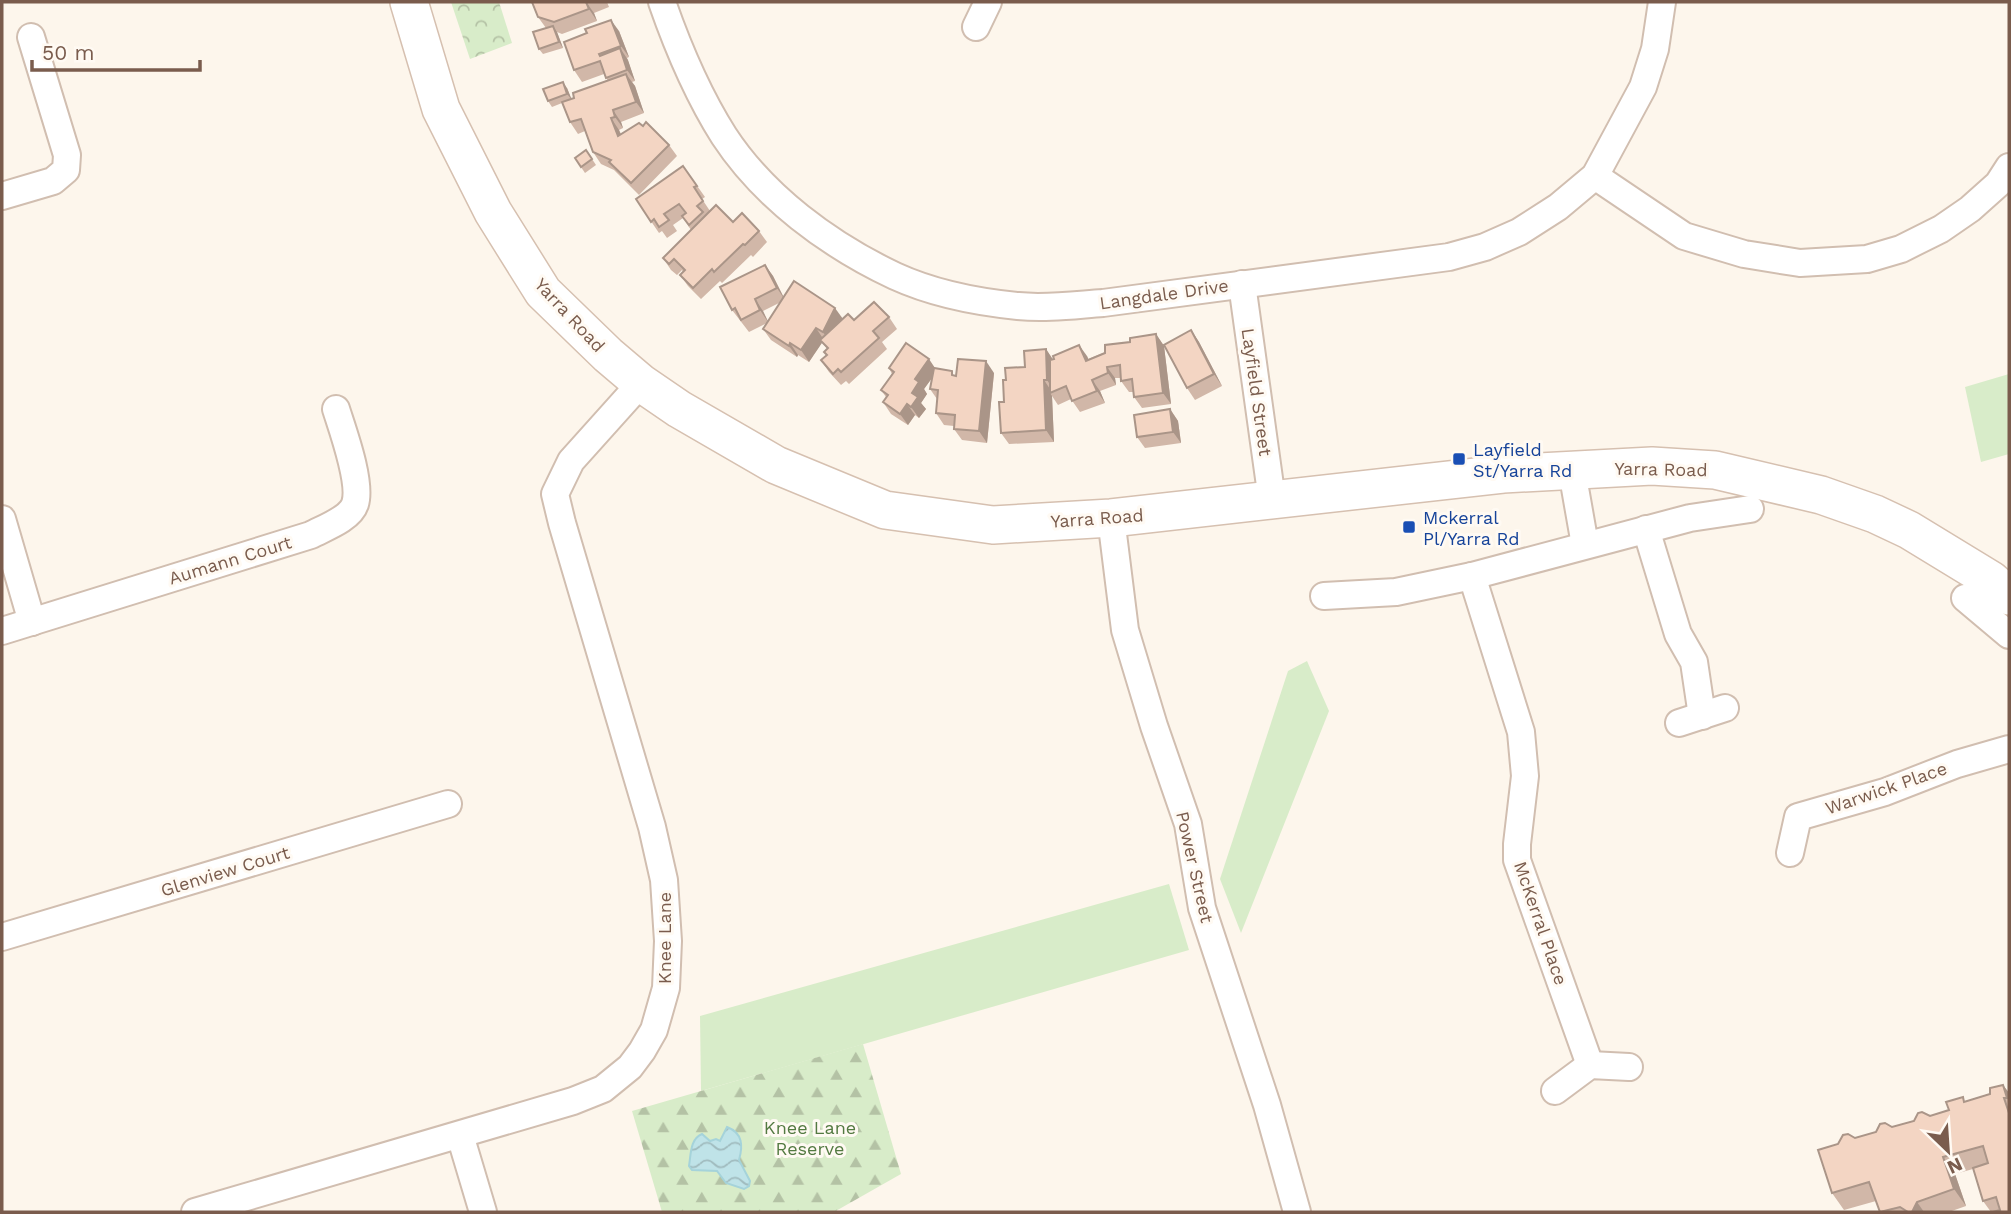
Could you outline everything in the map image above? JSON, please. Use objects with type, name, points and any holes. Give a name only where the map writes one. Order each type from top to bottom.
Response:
[{"type":"main road","name":"Yarra Road","points":[[409,2],[441,109],[493,212],[543,292],[608,355],[641,383],[679,409],[776,465],[885,510],[993,525],[1111,518],[1503,474],[1652,466],[1715,470],[1821,495],[1875,514],[1909,530],[1991,580],[2009,596]]},
{"type":"street","name":"Langdale Drive","points":[[662,2],[671,29],[703,99],[725,137],[757,177],[797,215],[843,247],[896,276],[944,293],[1019,306],[1056,307],[1449,257],[1485,247],[1519,232],[1595,176],[1643,87],[1655,49],[1662,2]]},
{"type":"street","points":[[976,27],[988,2]]},
{"type":"street","points":[[2,196],[53,181],[66,170],[67,155],[31,37]]},
{"type":"street","points":[[1595,176],[1684,236],[1744,254],[1800,263],[1867,259],[1901,249],[1941,229],[1970,209],[1997,184],[2009,167]]},
{"type":"street","name":"Layfield Street","points":[[1242,284],[1272,500]]},
{"type":"street","name":"Knee Lane","points":[[195,1212],[573,1101],[603,1089],[630,1067],[654,1030],[666,988],[668,941],[664,880],[652,827],[555,494],[571,461],[641,383]]},
{"type":"street","name":"Aumann Court","points":[[2,631],[311,534],[340,521],[355,506],[356,482],[336,408]]},
{"type":"street","points":[[1572,471],[1585,545]]},
{"type":"street","points":[[1324,596],[1396,592],[1472,576],[1690,518],[1751,509]]},
{"type":"street","name":"Power Street","points":[[1111,518],[1125,630],[1188,824],[1202,908],[1267,1105],[1297,1212]]},
{"type":"street","points":[[2,519],[32,622]]},
{"type":"street","points":[[1646,530],[1678,634],[1694,662],[1702,716]]},
{"type":"street","name":"McKerral Place","points":[[1472,576],[1521,733],[1525,776],[1517,860],[1590,1065]]},
{"type":"street","points":[[1965,598],[2009,635]]},
{"type":"street","name":"Warwick Place","points":[[1790,853],[1798,817],[1885,792],[1957,764],[2009,749]]},
{"type":"street","name":"Glenview Court","points":[[2,937],[448,804]]},
{"type":"street","points":[[1556,1091],[1590,1065],[1629,1066]]},
{"type":"street","points":[[460,1135],[483,1212]]},
{"type":"green space","points":[[451,2],[499,2],[512,43],[470,59]]},
{"type":"green space","points":[[2009,374],[2009,454],[1981,462],[1965,387]]},
{"type":"green space","points":[[1307,661],[1329,711],[1241,933],[1220,879],[1288,671]]},
{"type":"green space","points":[[1169,884],[1189,950],[701,1091],[700,1016]]},
{"type":"green space","name":"Knee Lane Reserve","points":[[863,1044],[901,1174],[834,1212],[662,1212],[632,1111]]},
{"type":"water","points":[[727,1127],[739,1136],[739,1160],[750,1181],[749,1186],[744,1189],[726,1183],[717,1171],[692,1170],[689,1166],[695,1139],[702,1134],[710,1141],[720,1141]]},
{"type":"building","points":[[532,2],[586,2],[589,9],[554,22],[538,17]]},
{"type":"building","points":[[611,20],[621,46],[599,54],[600,56],[620,48],[627,70],[606,78],[600,61],[574,70],[564,42],[587,33],[585,29]]},
{"type":"building","points":[[553,26],[559,42],[539,49],[533,32]]},
{"type":"building","points":[[626,74],[636,102],[613,110],[615,117],[611,118],[618,136],[639,123],[643,126],[646,122],[669,145],[631,183],[609,162],[611,160],[593,152],[581,119],[570,122],[562,102],[574,98],[573,93]]},
{"type":"building","points":[[563,82],[567,94],[548,101],[543,89]]},
{"type":"building","points":[[586,150],[592,159],[581,167],[575,158]]},
{"type":"building","points":[[683,166],[697,186],[694,187],[703,201],[697,206],[703,212],[689,225],[682,216],[686,213],[679,204],[664,214],[669,220],[659,227],[654,219],[651,222],[636,199]]},
{"type":"building","points":[[716,205],[733,222],[742,213],[759,231],[693,288],[680,275],[685,270],[674,259],[669,264],[663,258]]},
{"type":"building","points":[[765,265],[777,288],[755,299],[760,310],[741,320],[735,308],[732,310],[720,287]]},
{"type":"building","points":[[794,281],[835,308],[823,332],[816,328],[801,350],[790,343],[789,346],[763,329]]},
{"type":"building","points":[[874,302],[889,317],[873,331],[879,338],[841,372],[838,369],[833,374],[821,360],[827,355],[824,352],[828,348],[820,340],[848,314],[854,320]]},
{"type":"building","points":[[1191,330],[1214,374],[1187,388],[1164,345]]},
{"type":"building","points":[[1156,334],[1163,393],[1134,397],[1132,379],[1121,381],[1120,365],[1107,367],[1108,373],[1092,380],[1097,391],[1072,401],[1066,386],[1050,393],[1050,360],[1054,359],[1053,356],[1079,345],[1086,361],[1105,353],[1105,345],[1130,342],[1130,338]]},
{"type":"building","points":[[906,343],[929,359],[915,379],[919,382],[912,393],[918,397],[911,407],[907,404],[900,414],[883,402],[888,395],[881,390],[894,372],[889,368]]},
{"type":"building","points":[[1046,349],[1046,430],[1001,433],[999,402],[1004,402],[1005,368],[1025,367],[1024,351]]},
{"type":"building","points":[[958,359],[986,361],[979,431],[954,429],[955,415],[936,413],[938,390],[930,389],[934,368],[952,371],[952,375],[956,376]]},
{"type":"building","points":[[1170,409],[1173,432],[1137,437],[1134,415]]},
{"type":"building","points":[[2003,1085],[2009,1113],[2009,1212],[1993,1212],[2000,1210],[1996,1197],[1983,1201],[1973,1168],[1988,1163],[1983,1146],[1943,1157],[1954,1189],[1917,1202],[1912,1212],[1900,1207],[1880,1212],[1869,1182],[1832,1193],[1818,1150],[1838,1144],[1843,1135],[1848,1134],[1855,1138],[1876,1132],[1880,1124],[1885,1123],[1892,1127],[1914,1121],[1918,1113],[1922,1112],[1930,1116],[1949,1110],[1946,1102],[1963,1097],[1964,1102],[1990,1094],[1990,1088]]},
{"type":"place","name":"Layfield St/Yarra Rd","points":[[1459,459]]},
{"type":"place","name":"Mckerral Pl/Yarra Rd","points":[[1409,527]]}]
